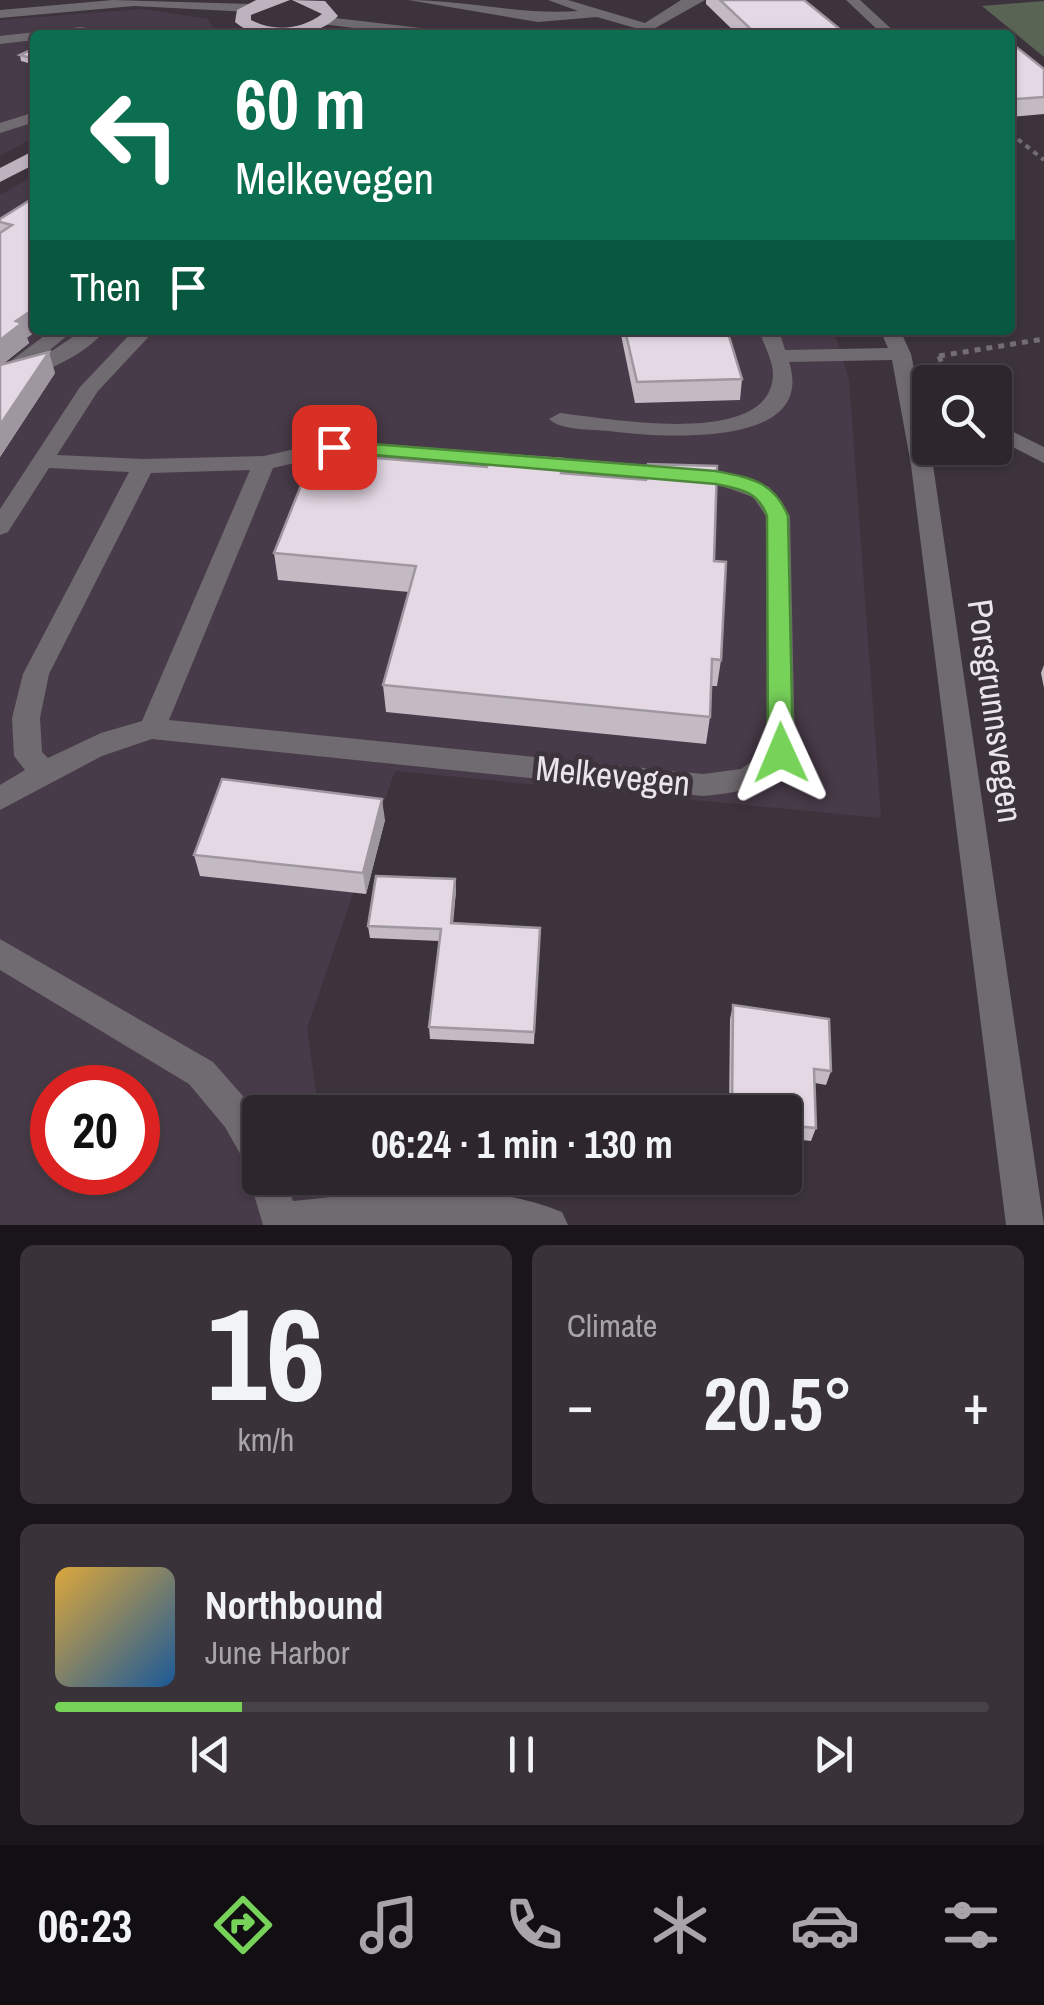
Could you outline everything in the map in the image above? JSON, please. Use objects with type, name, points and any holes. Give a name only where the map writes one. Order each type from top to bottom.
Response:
[{"type":"highway","points":[[253,30],[241,18],[250,8],[282,0]]},
{"type":"highway","points":[[300,0],[311,1],[330,12],[326,21],[301,30]]},
{"type":"highway","points":[[0,176],[30,159]]},
{"type":"street","points":[[414,0],[522,17],[593,14]]},
{"type":"street","points":[[554,0],[636,30]]},
{"type":"street","points":[[641,30],[700,0]]},
{"type":"street","points":[[852,0],[886,30]]},
{"type":"street","points":[[0,14],[134,2],[250,8]]},
{"type":"street","points":[[326,21],[404,30]]},
{"type":"street","points":[[0,40],[30,36]]},
{"type":"street","points":[[0,128],[30,118]]},
{"type":"street","points":[[1,378],[57,335]]},
{"type":"street","points":[[1,378],[48,365],[89,335]]},
{"type":"street","points":[[4,515],[90,387],[140,335]]},
{"type":"street","points":[[560,419],[690,432],[728,428],[758,417],[778,403],[784,384],[782,356],[771,335]]},
{"type":"street","points":[[782,356],[895,342]]},
{"type":"street","name":"Porsgrunnsvegen","points":[[895,342],[912,386]]},
{"type":"street","points":[[1012,438],[1044,456]]},
{"type":"street","name":"Melkevegen","points":[[0,800],[82,750],[124,734],[152,729],[704,786],[744,781],[768,771],[781,753],[778,516],[771,499],[756,486],[716,477],[334,447],[264,463],[144,466],[43,461]]},
{"type":"street","points":[[152,729],[264,463]]},
{"type":"street","name":"Porsgrunnsvegen","points":[[929,465],[1025,1225]]},
{"type":"street","points":[[45,772],[28,756],[26,718],[36,674],[144,466]]},
{"type":"street","points":[[0,952],[201,1073],[242,1126]]},
{"type":"street","points":[[273,1195],[282,1223],[416,1208],[507,1211],[549,1225]]},
{"type":"path","points":[[1015,137],[1044,160]]},
{"type":"path","points":[[939,356],[1044,339]]},
{"type":"shaded area","points":[[143,9],[208,19],[214,30],[30,30],[30,140],[0,156],[0,20]]},
{"type":"shaded area","points":[[30,178],[30,335],[836,335],[849,380],[881,818],[395,771],[307,1028],[317,1095],[242,1095],[242,1195],[335,1195],[343,1225],[0,1225],[0,195]]},
{"type":"green space","points":[[1044,1],[1044,57],[1015,30],[982,6]]},
{"type":"building","points":[[720,0],[804,0],[841,30],[752,30]]},
{"type":"building","points":[[1015,46],[1044,69],[1044,97],[1015,99]]},
{"type":"building","points":[[30,200],[30,311],[0,340],[0,233],[12,225],[0,219]]},
{"type":"building","points":[[626,335],[729,335],[742,379],[637,382]]},
{"type":"building","points":[[49,352],[0,425],[0,365]]},
{"type":"building","points":[[314,453],[487,467],[491,454],[563,459],[561,473],[646,480],[648,464],[717,466],[714,561],[726,562],[721,660],[712,659],[710,717],[383,685],[416,566],[274,553]]},
{"type":"building","points":[[222,779],[382,799],[363,873],[194,855]]},
{"type":"building","points":[[376,876],[455,879],[451,923],[540,928],[534,1032],[429,1027],[441,929],[368,926]]},
{"type":"building","points":[[733,1005],[829,1019],[831,1071],[814,1069],[816,1128],[802,1127],[802,1095],[732,1095]]},
{"type":"route","points":[[334,447],[716,477],[756,486],[771,499],[778,516],[781,753]]}]
